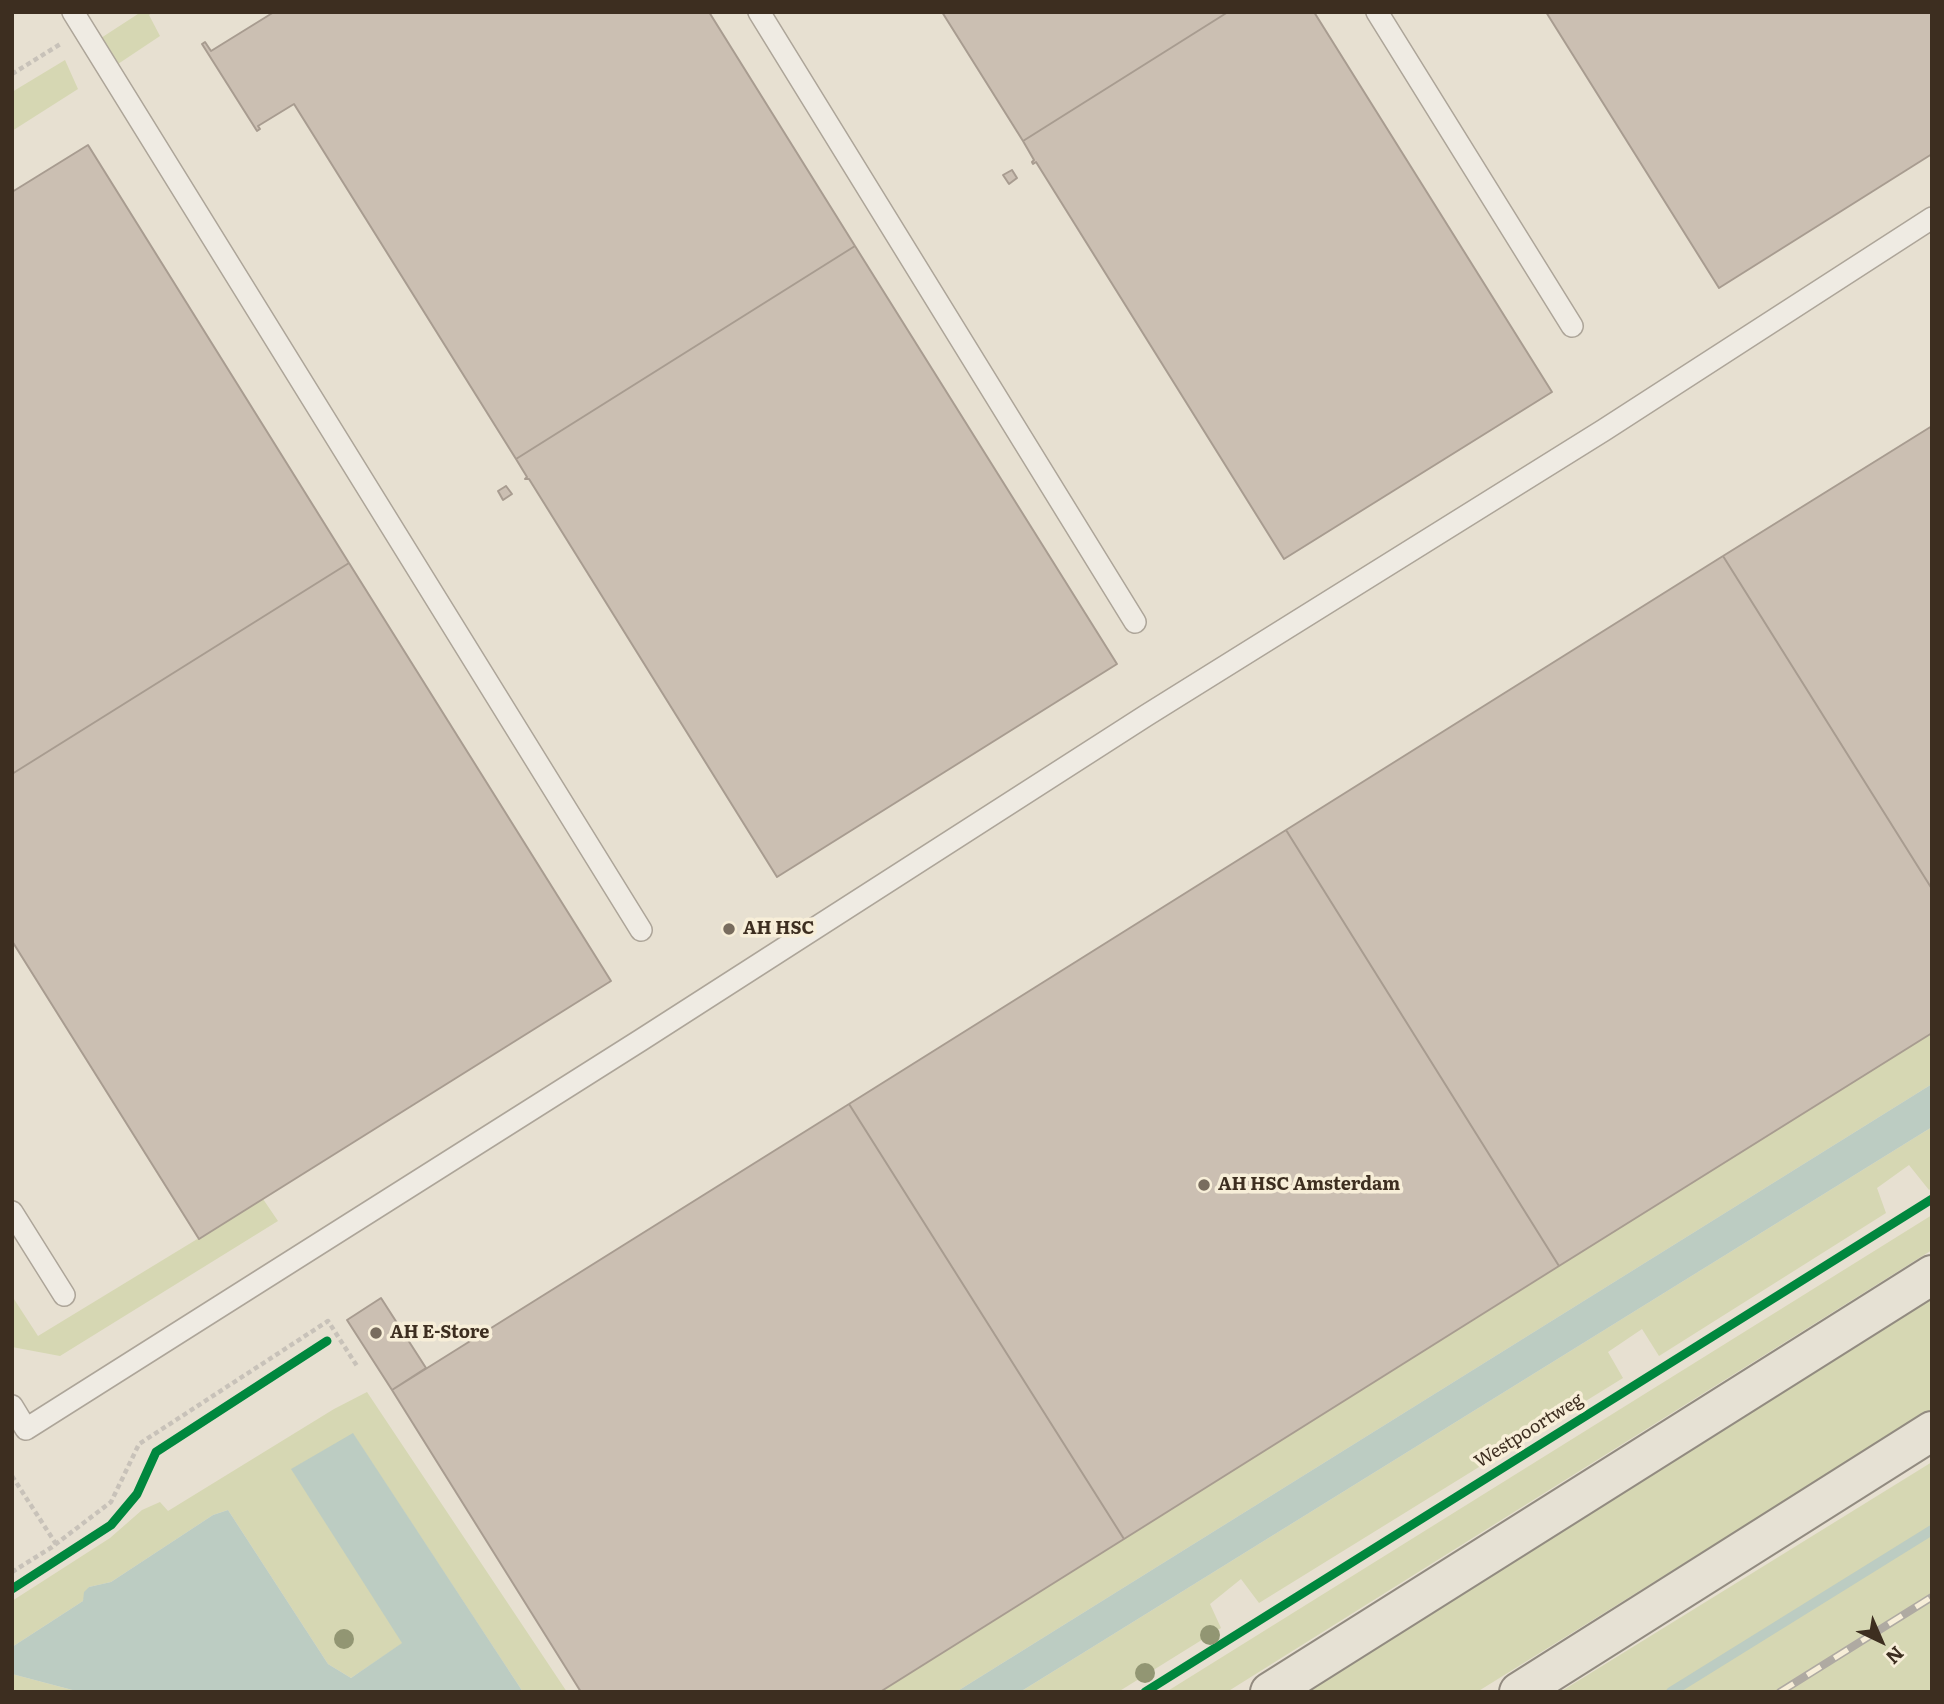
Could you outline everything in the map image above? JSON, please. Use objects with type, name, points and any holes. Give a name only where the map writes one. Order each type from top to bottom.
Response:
[{"type":"main road","points":[[1270,1692],[1932,1275]]},
{"type":"main road","points":[[1519,1692],[1932,1431]]},
{"type":"lane","points":[[73,12],[641,930]]},
{"type":"lane","points":[[760,12],[1135,622]]},
{"type":"lane","points":[[1377,12],[1572,326]]},
{"type":"lane","points":[[12,1406],[26,1429],[641,1040],[1147,715],[1604,430],[1932,218]]},
{"type":"lane","points":[[12,1212],[64,1295]]},
{"type":"path","points":[[12,1572],[56,1544],[111,1502],[139,1444],[328,1321],[357,1366]]},
{"type":"path","points":[[12,1476],[56,1544]]},
{"type":"green space","points":[[141,12],[153,12],[149,15],[160,36],[118,64],[101,38]]},
{"type":"green space","points":[[65,60],[78,89],[12,131],[12,92]]},
{"type":"green space","points":[[1932,1033],[1932,1084],[956,1692],[861,1692]]},
{"type":"green space","points":[[1932,1127],[1932,1188],[1929,1190],[1909,1165],[1877,1188],[1886,1213],[1659,1356],[1642,1329],[1608,1352],[1623,1378],[1259,1603],[1241,1579],[1210,1604],[1221,1628],[1118,1692],[1020,1692]]},
{"type":"green space","points":[[263,1199],[278,1221],[60,1356],[12,1347],[12,1296],[38,1336]]},
{"type":"green space","points":[[1932,1215],[1932,1250],[1227,1692],[1166,1692]]},
{"type":"green space","points":[[1932,1296],[1932,1409],[1477,1692],[1303,1692]]},
{"type":"green space","points":[[367,1392],[567,1692],[523,1692],[353,1434],[292,1469],[403,1643],[351,1678],[328,1664],[228,1510],[213,1515],[111,1582],[89,1587],[83,1601],[12,1647],[12,1601],[110,1538],[142,1510],[160,1502],[168,1511],[334,1409]]},
{"type":"green space","points":[[1932,1462],[1932,1692],[1560,1692]]},
{"type":"green space","points":[[12,1674],[80,1692],[12,1692]]},
{"type":"shaded area","points":[[1932,1084],[1932,1127],[1020,1692],[956,1692]]},
{"type":"shaded area","points":[[353,1433],[523,1692],[80,1692],[12,1674],[12,1647],[83,1601],[84,1592],[89,1587],[111,1582],[213,1515],[228,1510],[328,1664],[351,1678],[402,1643],[291,1469]]},
{"type":"building","points":[[274,12],[709,12],[855,246],[516,459],[294,104],[258,126],[260,129],[257,131],[202,44],[205,42],[211,51]]},
{"type":"building","points":[[942,12],[1228,12],[1023,141]]},
{"type":"building","points":[[1228,12],[1314,12],[1552,392],[1284,559],[1036,162],[1033,164],[1034,160],[1023,141]]},
{"type":"building","points":[[1546,12],[1932,12],[1932,154],[1719,288]]},
{"type":"building","points":[[88,145],[349,563],[12,774],[12,192]]},
{"type":"building","points":[[1012,170],[1017,178],[1009,184],[1003,175]]},
{"type":"building","points":[[855,246],[1117,664],[777,877],[529,479],[525,479],[527,477],[516,459]]},
{"type":"building","points":[[1932,426],[1932,889],[1723,556]]},
{"type":"building","points":[[506,486],[512,494],[503,500],[498,491]]},
{"type":"building","points":[[1723,556],[1932,889],[1932,1033],[1559,1266],[1286,830]]},
{"type":"building","points":[[349,563],[611,981],[199,1239],[12,941],[12,774]]},
{"type":"building","name":"AH HSC Amsterdam","points":[[1286,830],[1559,1266],[1124,1539],[849,1104]]},
{"type":"building","points":[[849,1104],[1124,1539],[880,1692],[581,1692],[392,1390]]},
{"type":"building","points":[[381,1298],[426,1368],[392,1390],[347,1320]]},
{"type":"waterway","points":[[1671,1692],[1932,1530]]},
{"type":"railway","points":[[1780,1692],[1932,1597]]},
{"type":"cycle path","name":"Westpoortweg","points":[[1145,1692],[1932,1199]]},
{"type":"cycle path","points":[[12,1589],[111,1525],[137,1494],[156,1452],[327,1341]]},
{"type":"place","name":"AH HSC","points":[[729,929]]},
{"type":"place","name":"AH HSC Amsterdam","points":[[1204,1185]]},
{"type":"place","name":"AH E-Store","points":[[376,1333]]}]
